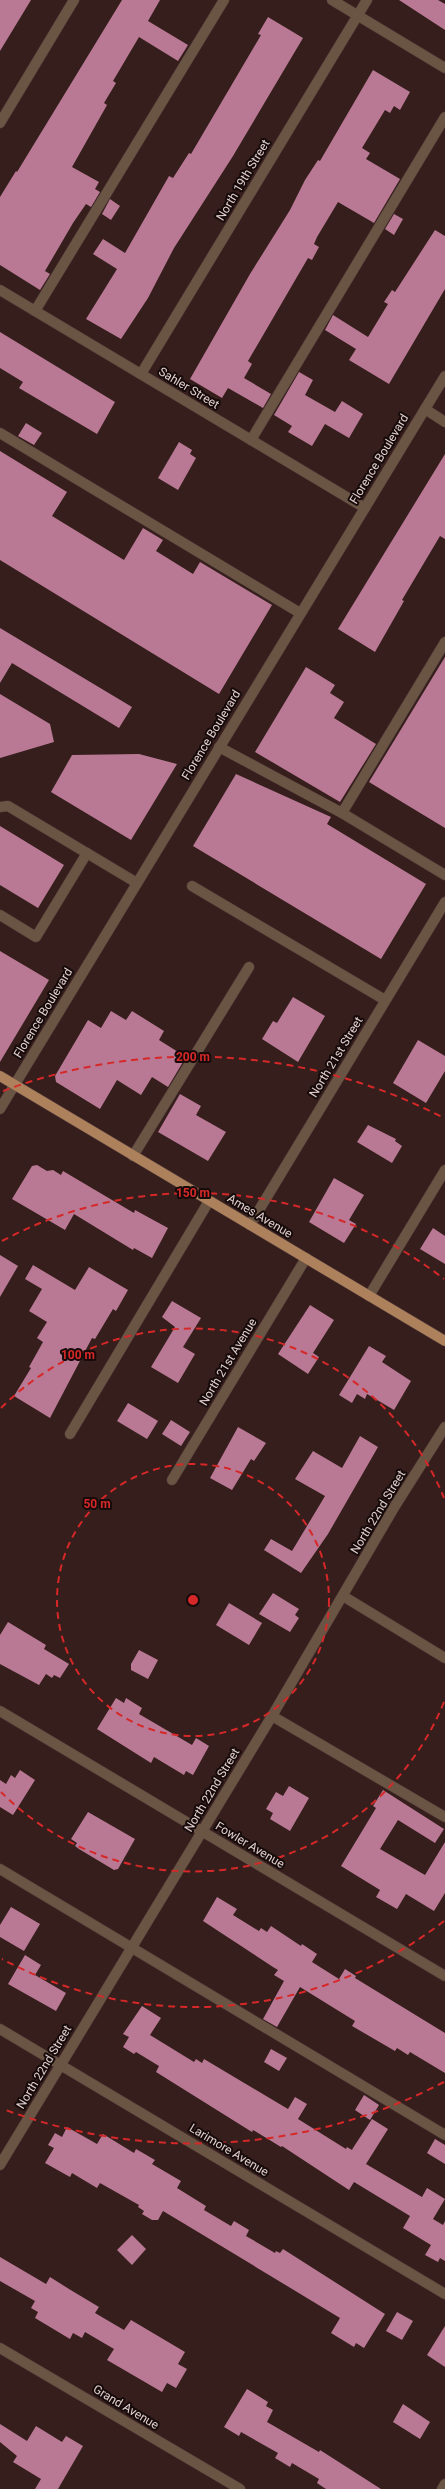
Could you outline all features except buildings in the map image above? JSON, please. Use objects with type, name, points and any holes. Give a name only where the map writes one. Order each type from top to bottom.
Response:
[{"type":"main road","name":"Ames Avenue","points":[[0,1076],[445,1341]]},
{"type":"street","points":[[0,123],[74,0]]},
{"type":"street","points":[[35,311],[224,0]]},
{"type":"street","points":[[332,0],[445,68]]},
{"type":"street","name":"North 19th Street","points":[[141,374],[367,0]]},
{"type":"street","points":[[251,440],[445,117]]},
{"type":"street","name":"Sahler Street","points":[[0,290],[365,508]]},
{"type":"street","name":"Florence Boulevard","points":[[0,1110],[445,376]]},
{"type":"street","points":[[425,409],[445,422]]},
{"type":"street","points":[[0,433],[300,613]]},
{"type":"street","points":[[342,813],[445,642]]},
{"type":"street","points":[[219,747],[342,813],[445,875]]},
{"type":"street","points":[[0,807],[8,806],[137,883]]},
{"type":"street","points":[[0,915],[36,937],[88,853]]},
{"type":"street","points":[[192,886],[385,1000]]},
{"type":"street","name":"North 21st Street","points":[[250,1225],[445,902]]},
{"type":"street","points":[[133,1156],[249,967]]},
{"type":"street","points":[[369,1296],[445,1170]]},
{"type":"street","points":[[70,1434],[209,1201]]},
{"type":"street","name":"North 21st Avenue","points":[[172,1480],[306,1258]]},
{"type":"street","name":"North 22nd Street","points":[[0,2165],[445,1427]]},
{"type":"street","points":[[343,1596],[445,1658]]},
{"type":"street","name":"Fowler Avenue","points":[[0,1711],[445,1976]]},
{"type":"street","points":[[272,1716],[445,1817]]},
{"type":"street","points":[[0,1869],[445,2135]]},
{"type":"street","name":"Larimore Avenue","points":[[0,2029],[445,2294]]},
{"type":"street","name":"Grand Avenue","points":[[0,2348],[240,2489]]},
{"type":"street","points":[[442,2489],[445,2484]]}]
